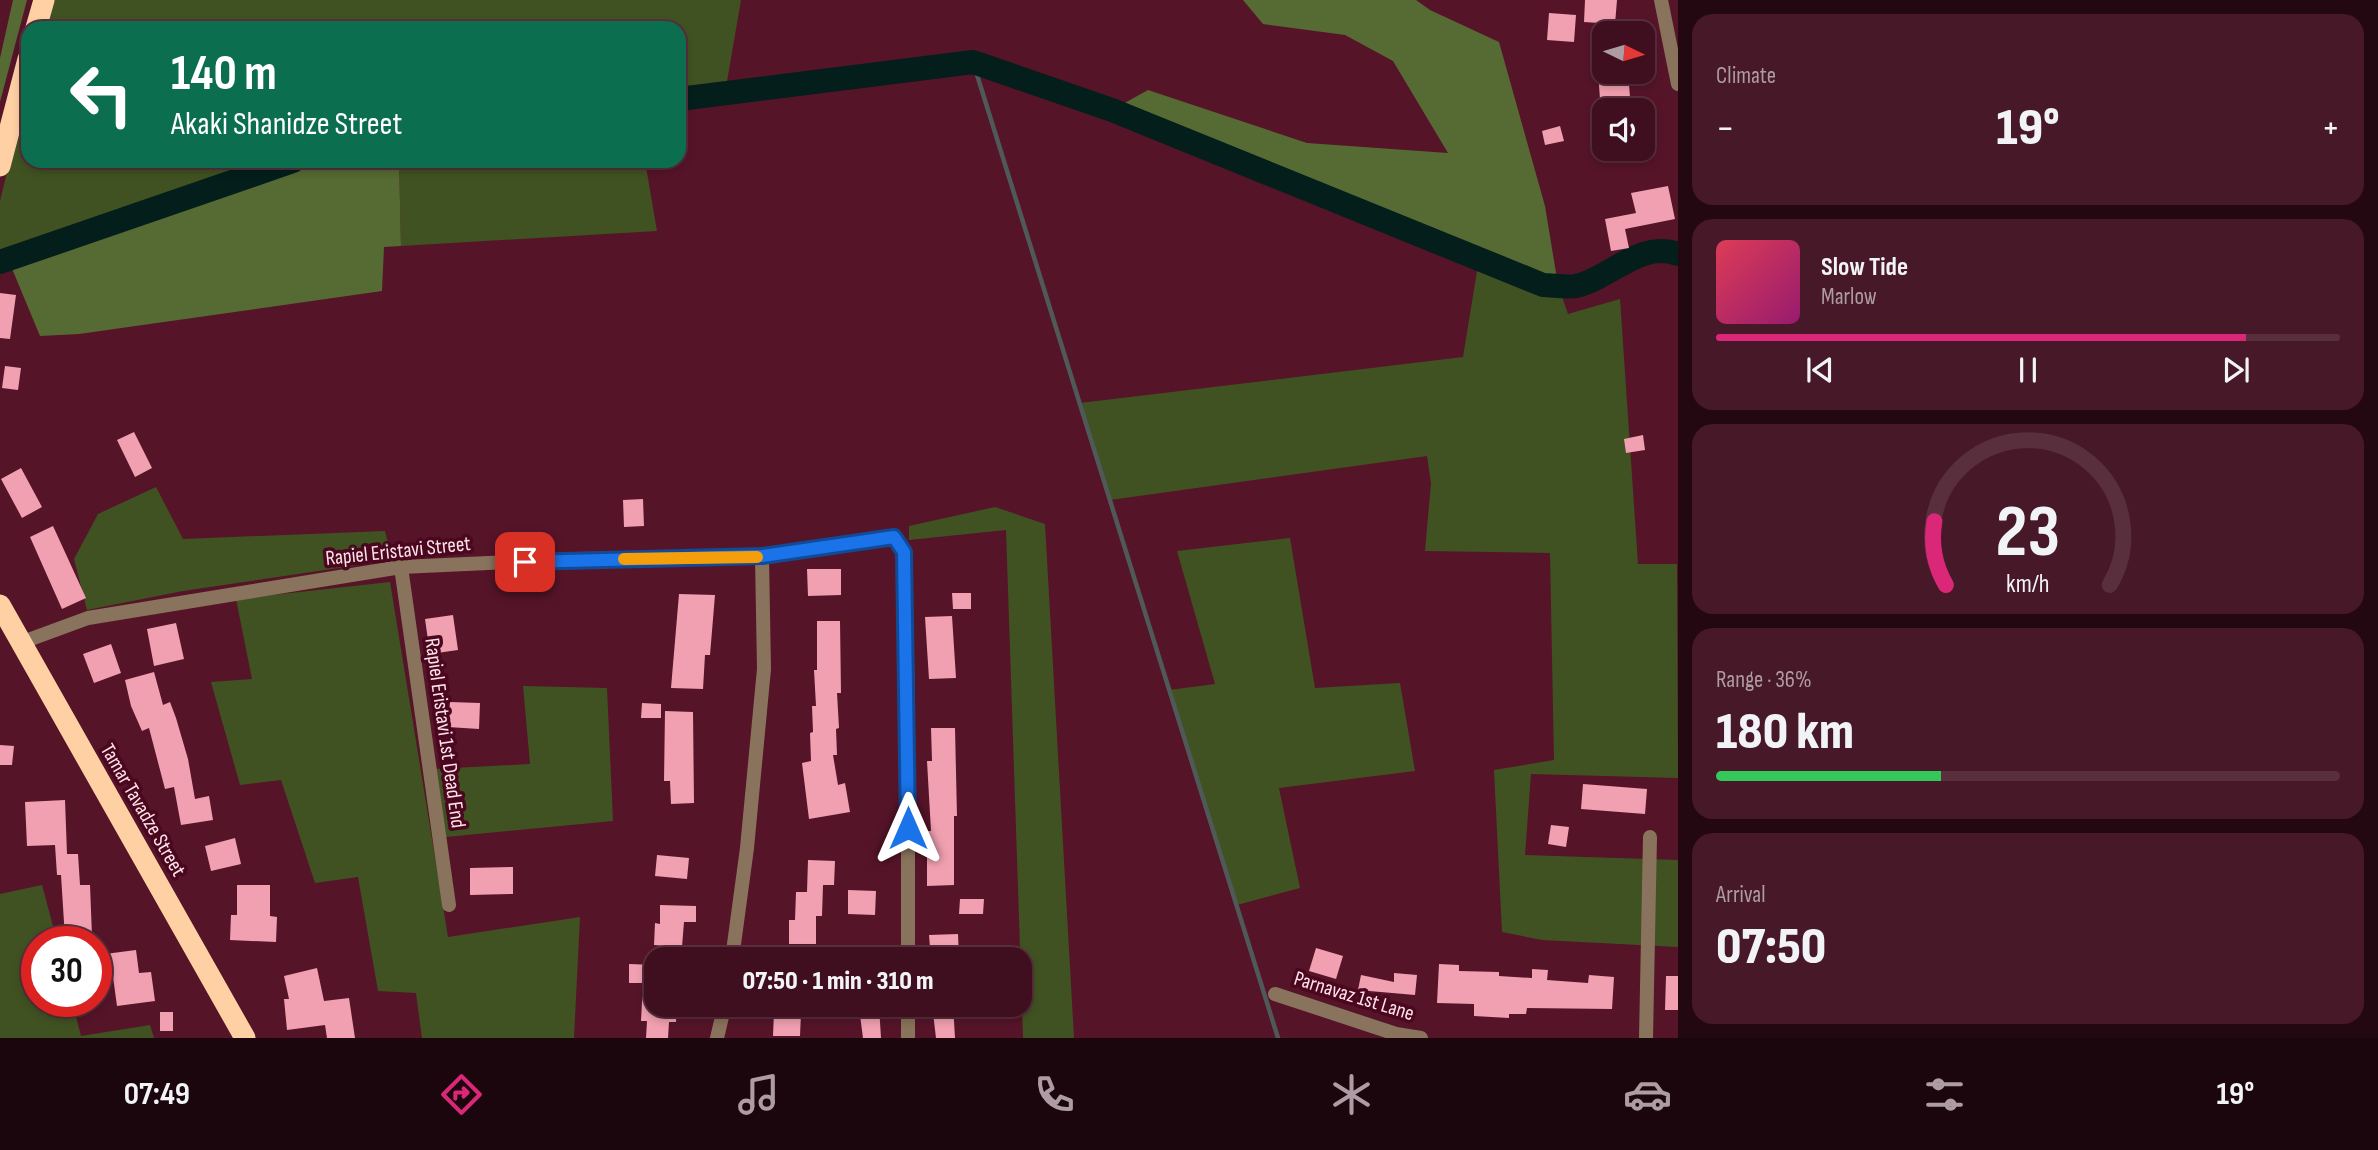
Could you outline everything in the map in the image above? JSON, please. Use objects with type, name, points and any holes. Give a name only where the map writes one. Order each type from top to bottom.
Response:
[{"type":"highway","points":[[38,21],[44,0]]},
{"type":"highway","points":[[0,166],[21,86]]},
{"type":"highway","name":"Tamar Tavadze Street","points":[[0,606],[246,1038]]},
{"type":"street","points":[[1661,0],[1678,84]]},
{"type":"street","name":"Rapiel Eristavi Street","points":[[20,643],[88,618],[401,567],[575,559],[762,556],[894,537],[904,552],[908,697],[908,947]]},
{"type":"street","points":[[734,947],[747,848],[764,669],[762,556]]},
{"type":"street","name":"Rapiel Eristavi 1st Dead End","points":[[401,567],[449,905]]},
{"type":"street","points":[[1646,1038],[1650,837]]},
{"type":"street","name":"Parnavaz 1st Lane","points":[[1275,994],[1396,1034],[1421,1038]]},
{"type":"street","points":[[717,1038],[722,1017]]},
{"type":"street","points":[[908,1017],[908,1038]]},
{"type":"green space","points":[[13,0],[27,0],[0,102],[0,58]]},
{"type":"green space","points":[[50,0],[741,0],[725,93],[686,98],[686,21],[45,21]]},
{"type":"green space","points":[[1243,0],[1416,0],[1430,10],[1499,42],[1545,206],[1558,285],[1543,285],[1527,279],[1112,110],[1148,90],[1307,143],[1448,153],[1393,61],[1345,35],[1263,24]]},
{"type":"green space","points":[[21,115],[21,168],[273,168],[0,262],[0,201]]},
{"type":"green space","points":[[273,168],[399,168],[401,246],[384,247],[382,291],[79,334],[40,336],[8,259]]},
{"type":"green space","points":[[399,168],[646,168],[657,231],[401,246]]},
{"type":"green space","points":[[1479,259],[1543,285],[1558,285],[1568,314],[1620,299],[1638,564],[1677,564],[1678,778],[1531,774],[1525,855],[1678,860],[1678,947],[1542,940],[1502,932],[1494,770],[1554,760],[1550,553],[1425,551],[1431,483],[1427,456],[1110,500],[1080,403],[1463,357]]},
{"type":"green space","points":[[156,487],[183,539],[385,531],[392,560],[183,591],[87,610],[74,559],[98,514]]},
{"type":"green space","points":[[995,507],[1045,524],[1074,1038],[1023,1038],[1022,1017],[1032,1017],[1032,947],[1020,947],[1006,530],[909,540],[909,526]]},
{"type":"green space","points":[[1290,538],[1315,688],[1400,683],[1415,771],[1279,788],[1300,888],[1237,905],[1169,690],[1215,684],[1177,551]]},
{"type":"green space","points":[[390,582],[448,937],[580,917],[574,1038],[422,1038],[416,993],[378,991],[358,877],[315,883],[281,780],[240,785],[211,682],[252,679],[236,599]]},
{"type":"green space","points":[[523,686],[607,688],[613,821],[446,837],[435,769],[530,764]]},
{"type":"green space","points":[[42,885],[53,926],[21,926],[21,1017],[76,1017],[81,1036],[150,1025],[154,1038],[0,1038],[0,894]]},
{"type":"building","points":[[1585,0],[1617,0],[1615,21],[1584,22]]},
{"type":"building","points":[[1549,13],[1576,15],[1574,42],[1547,40]]},
{"type":"building","points":[[1599,84],[1629,84],[1630,97],[1600,98]]},
{"type":"building","points":[[1560,126],[1564,141],[1545,145],[1542,131]]},
{"type":"building","points":[[1668,186],[1675,219],[1625,229],[1629,248],[1611,251],[1605,219],[1636,213],[1631,193]]},
{"type":"building","points":[[0,293],[16,295],[10,339],[0,338]]},
{"type":"building","points":[[5,366],[21,368],[18,390],[2,388]]},
{"type":"building","points":[[134,432],[152,468],[135,477],[117,440]]},
{"type":"building","points":[[1643,435],[1645,450],[1626,453],[1624,439]]},
{"type":"building","points":[[21,468],[42,507],[22,518],[1,479]]},
{"type":"building","points":[[643,499],[644,526],[624,527],[623,500]]},
{"type":"building","points":[[53,526],[86,598],[62,609],[30,537]]},
{"type":"building","points":[[807,569],[841,569],[841,595],[808,596]]},
{"type":"building","points":[[952,593],[971,593],[971,609],[953,609]]},
{"type":"building","points":[[679,594],[715,595],[710,655],[705,655],[703,689],[671,688]]},
{"type":"building","points":[[453,615],[458,650],[430,654],[425,619]]},
{"type":"building","points":[[952,616],[956,678],[929,679],[925,617]]},
{"type":"building","points":[[817,621],[840,621],[841,693],[837,693],[837,755],[833,755],[838,785],[845,783],[850,812],[809,819],[802,763],[811,761],[812,706],[816,706],[814,670],[817,670]]},
{"type":"building","points":[[176,623],[184,659],[154,666],[147,629]]},
{"type":"building","points":[[111,644],[121,673],[94,683],[83,654]]},
{"type":"building","points":[[154,672],[163,705],[170,702],[176,718],[188,759],[195,799],[209,796],[213,820],[181,825],[174,787],[165,789],[149,728],[142,731],[131,706],[125,680]]},
{"type":"building","points":[[450,702],[480,703],[479,729],[448,727]]},
{"type":"building","points":[[642,703],[661,704],[661,718],[641,718]]},
{"type":"building","points":[[665,711],[693,712],[694,803],[671,804],[670,781],[664,781]]},
{"type":"building","points":[[931,728],[955,728],[957,816],[954,816],[954,885],[927,886],[927,831],[931,831],[927,761],[932,761]]},
{"type":"building","points":[[0,745],[14,746],[12,765],[0,765]]},
{"type":"building","points":[[1583,784],[1647,789],[1645,814],[1581,809]]},
{"type":"building","points":[[65,800],[67,854],[78,854],[80,885],[90,885],[92,926],[64,926],[61,875],[57,875],[55,845],[27,846],[25,802]]},
{"type":"building","points":[[1551,825],[1569,827],[1566,847],[1548,844]]},
{"type":"building","points":[[235,838],[241,864],[211,871],[205,846]]},
{"type":"building","points":[[657,855],[689,858],[687,879],[655,876]]},
{"type":"building","points":[[808,860],[835,861],[834,885],[823,885],[822,916],[816,916],[816,944],[789,944],[789,920],[795,920],[796,892],[807,892]]},
{"type":"building","points":[[513,867],[513,894],[470,895],[470,868]]},
{"type":"building","points":[[237,885],[270,885],[270,916],[277,917],[276,942],[230,940],[231,915],[237,915]]},
{"type":"building","points":[[848,890],[876,891],[875,915],[848,914]]},
{"type":"building","points":[[960,899],[984,899],[983,914],[959,914]]},
{"type":"building","points":[[660,905],[696,906],[696,922],[684,922],[682,947],[654,945],[655,923],[660,924]]},
{"type":"building","points":[[958,934],[959,947],[930,947],[929,935]]},
{"type":"building","points":[[1316,948],[1343,956],[1336,979],[1309,971]]},
{"type":"building","points":[[136,950],[139,973],[151,972],[155,1001],[117,1006],[112,977],[112,953]]},
{"type":"building","points":[[629,964],[644,965],[644,1017],[676,1017],[676,1022],[669,1022],[668,1038],[646,1038],[647,1021],[641,1021],[643,983],[629,983]]},
{"type":"building","points":[[1439,964],[1459,965],[1459,971],[1499,972],[1499,976],[1532,978],[1532,969],[1548,970],[1547,980],[1588,983],[1589,975],[1614,977],[1612,1009],[1527,1008],[1526,1014],[1509,1014],[1509,1018],[1474,1016],[1474,1004],[1437,1003]]},
{"type":"building","points":[[317,968],[324,1001],[349,998],[355,1038],[327,1038],[325,1025],[287,1030],[284,999],[289,999],[284,976]]},
{"type":"building","points":[[1394,973],[1417,975],[1415,995],[1358,990],[1361,975],[1394,982]]},
{"type":"building","points":[[1666,976],[1678,976],[1678,1010],[1665,1010]]},
{"type":"building","points":[[160,1012],[173,1012],[173,1031],[160,1031]]},
{"type":"building","points":[[774,1017],[801,1017],[800,1036],[773,1036]]},
{"type":"building","points":[[860,1017],[880,1017],[881,1038],[863,1038]]},
{"type":"building","points":[[934,1017],[954,1017],[955,1038],[936,1038]]},
{"type":"waterway","points":[[973,62],[1278,1038]]},
{"type":"waterway","points":[[686,98],[973,62],[1112,110],[1543,285],[1576,286],[1638,256],[1664,251],[1678,254]]},
{"type":"waterway","points":[[0,262],[273,168]]},
{"type":"slow traffic","points":[[624,559],[757,557]]},
{"type":"route","points":[[525,562],[762,556],[894,537],[904,552],[908,828]]}]
